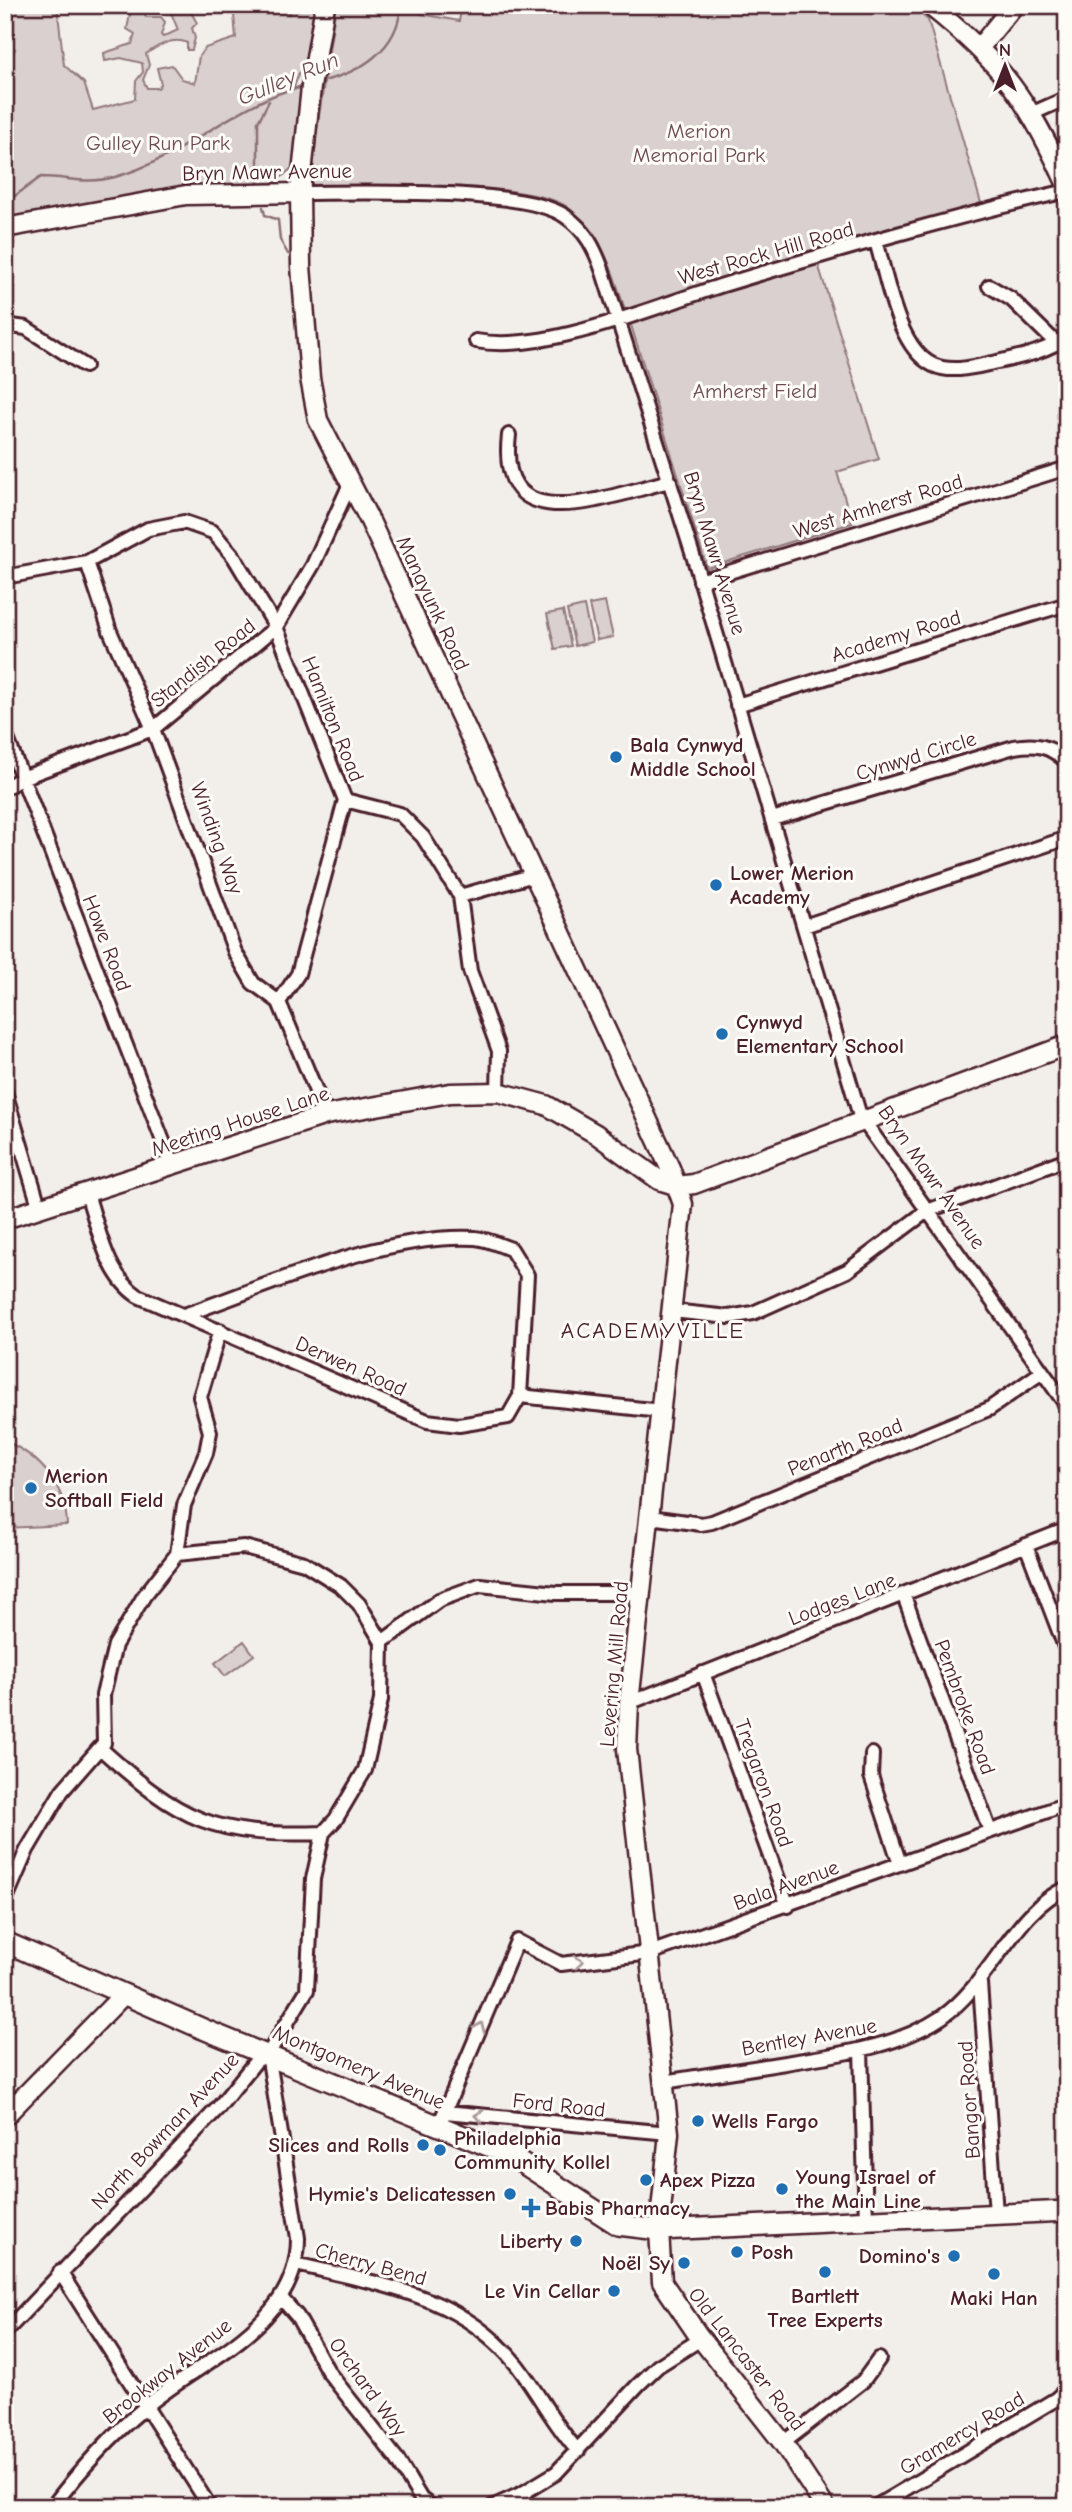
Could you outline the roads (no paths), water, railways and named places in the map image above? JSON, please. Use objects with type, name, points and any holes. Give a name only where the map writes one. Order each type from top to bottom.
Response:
[{"type":"main road","name":"Montgomery Avenue","points":[[5,1942],[268,2054],[442,2119],[522,2161],[612,2223],[634,2230],[1067,2211]]},
{"type":"street","name":"Manayunk Road","points":[[325,5],[312,84],[300,192],[300,266],[312,392],[325,436],[350,484],[678,1186]]},
{"type":"street","points":[[929,5],[980,47],[1033,113],[1067,185]]},
{"type":"street","points":[[980,47],[1014,5]]},
{"type":"street","points":[[1033,113],[1067,99]]},
{"type":"street","name":"West Rock Hill Road","points":[[476,341],[511,343],[604,327],[618,320],[876,241],[1067,191]]},
{"type":"street","name":"Bryn Mawr Avenue","points":[[5,228],[186,195],[300,192],[477,197],[532,203],[554,209],[574,222],[589,240],[670,481],[863,1121],[1067,1406]]},
{"type":"street","points":[[876,241],[905,337],[920,356],[935,366],[962,369],[1011,359],[1062,340]]},
{"type":"street","points":[[989,286],[1011,299],[1062,340]]},
{"type":"street","points":[[5,325],[26,328],[85,366]]},
{"type":"street","points":[[509,435],[511,475],[521,491],[536,502],[566,505],[670,481]]},
{"type":"street","name":"West Amherst Road","points":[[700,581],[1067,468]]},
{"type":"street","name":"Standish Road","points":[[5,788],[22,778],[153,729],[276,627],[313,565],[350,484]]},
{"type":"street","name":"Hamilton Road","points":[[5,578],[87,562],[148,528],[184,522],[213,532],[234,557],[276,627],[345,800],[400,814],[423,837],[460,896],[470,971],[499,1051],[498,1092]]},
{"type":"street","name":"Winding Way","points":[[87,562],[110,631],[153,729],[234,952],[253,983],[279,1002],[326,1115]]},
{"type":"street","name":"Academy Road","points":[[737,705],[1067,604]]},
{"type":"street","name":"Howe Road","points":[[5,733],[173,1167]]},
{"type":"street","name":"Cynwyd Circle","points":[[772,819],[1034,743],[1053,749],[1067,762]]},
{"type":"street","points":[[279,1002],[298,974],[345,800]]},
{"type":"street","points":[[804,926],[1067,838]]},
{"type":"street","points":[[460,896],[534,875]]},
{"type":"street","points":[[678,1186],[694,1184],[1067,1045]]},
{"type":"street","points":[[5,1092],[40,1209]]},
{"type":"street","name":"Meeting House Lane","points":[[5,1219],[173,1167],[326,1115],[450,1093],[498,1092],[524,1097],[569,1116],[659,1180],[678,1186]]},
{"type":"street","points":[[672,1311],[729,1317],[753,1313],[847,1271],[927,1211],[1067,1158]]},
{"type":"street","name":"Levering Mill Road","points":[[659,2230],[669,2133],[627,1749],[629,1703],[683,1204],[678,1186]]},
{"type":"street","name":"Derwen Road","points":[[88,1194],[114,1270],[125,1287],[184,1315],[427,1421],[459,1425],[508,1416],[520,1396]]},
{"type":"street","points":[[184,1315],[377,1249],[425,1240],[477,1238],[511,1248],[527,1275],[520,1396],[661,1411]]},
{"type":"street","points":[[5,1901],[27,1850],[62,1791],[104,1743],[103,1695],[115,1645],[144,1596],[177,1554],[184,1505],[206,1453],[210,1432],[200,1397],[220,1330]]},
{"type":"street","name":"Penarth Road","points":[[650,1517],[701,1524],[712,1522],[989,1409],[1042,1371]]},
{"type":"street","name":"Lodges Lane","points":[[629,1703],[1067,1529]]},
{"type":"street","points":[[1026,1545],[1067,1651]]},
{"type":"street","points":[[177,1554],[244,1548],[304,1563],[341,1586],[359,1604],[382,1642],[439,1600],[480,1585],[556,1593],[642,1593]]},
{"type":"street","name":"Pembroke Road","points":[[904,1596],[990,1831]]},
{"type":"street","name":"North Bowman Avenue","points":[[5,2332],[218,2108],[256,2061],[268,2054],[307,1990],[313,1879],[323,1833],[336,1819],[365,1770],[381,1700],[382,1642]]},
{"type":"street","name":"Tregaron Road","points":[[704,1673],[788,1906]]},
{"type":"street","points":[[100,1748],[149,1792],[186,1815],[265,1835],[323,1833]]},
{"type":"street","points":[[872,1754],[871,1776],[900,1864]]},
{"type":"street","name":"Bala Avenue","points":[[442,2119],[517,1941],[561,1964],[650,1953],[788,1906],[1067,1804]]},
{"type":"street","name":"Bentley Avenue","points":[[664,2082],[861,2050],[898,2039],[942,2017],[980,1983],[1021,1922],[1067,1888]]},
{"type":"street","name":"Bangor Road","points":[[980,1983],[996,2214]]},
{"type":"street","points":[[5,2116],[124,1994]]},
{"type":"street","points":[[861,2050],[866,2221]]},
{"type":"street","name":"Brookway Avenue","points":[[52,2507],[86,2462],[145,2406],[225,2353],[282,2299],[296,2264],[295,2212],[268,2054]]},
{"type":"street","name":"Ford Road","points":[[442,2119],[669,2133]]},
{"type":"street","name":"Old Lancaster Road","points":[[659,2230],[662,2282],[701,2339],[783,2443],[825,2507]]},
{"type":"street","name":"Cherry Bend","points":[[296,2264],[407,2290],[440,2303],[476,2324],[517,2365],[578,2451]]},
{"type":"street","points":[[60,2272],[210,2507]]},
{"type":"street","name":"Orchard Way","points":[[282,2299],[297,2316],[329,2373],[397,2459],[424,2504]]},
{"type":"street","points":[[492,2507],[549,2479],[658,2366],[701,2339]]},
{"type":"street","points":[[783,2443],[863,2381],[879,2359]]},
{"type":"street","name":"Gramercy Road","points":[[875,2507],[1056,2399],[1067,2389]]},
{"type":"waterway","name":"Gulley Run","points":[[319,82],[362,66],[385,47],[393,35],[401,5]]},
{"type":"waterway","name":"Gulley Run","points":[[5,203],[41,177],[94,180],[140,169],[255,104],[303,86]]},
{"type":"waterway","points":[[258,182],[258,122],[269,101]]},
{"type":"waterway","points":[[263,207],[265,215],[278,220],[280,240],[288,254]]},
{"type":"place","name":"Bala Cynwyd Middle School","points":[[616,757]]},
{"type":"place","name":"Lower Merion Academy","points":[[716,885]]},
{"type":"place","name":"Cynwyd Elementary School","points":[[722,1034]]},
{"type":"place","name":"Merion Softball Field","points":[[31,1488]]},
{"type":"place","name":"Wells Fargo","points":[[698,2121]]},
{"type":"place","name":"Slices and Rolls","points":[[423,2145]]},
{"type":"place","name":"Philadelphia Community Kollel","points":[[440,2150]]},
{"type":"place","name":"Apex Pizza","points":[[646,2180]]},
{"type":"place","name":"Young Israel of the Main Line","points":[[782,2189]]},
{"type":"place","name":"Hymie's Delicatessen","points":[[510,2194]]},
{"type":"place","name":"Babis Pharmacy","points":[[531,2208]]},
{"type":"place","name":"Liberty","points":[[576,2241]]},
{"type":"place","name":"Posh","points":[[737,2252]]},
{"type":"place","name":"Domino's","points":[[954,2256]]},
{"type":"place","name":"Noël Sy","points":[[684,2263]]},
{"type":"place","name":"Bartlett Tree Experts","points":[[825,2272]]},
{"type":"place","name":"Maki Han","points":[[994,2274]]},
{"type":"place","name":"Le Vin Cellar","points":[[614,2291]]},
{"type":"district","name":"ACADEMYVILLE","points":[[653,1330]]},
{"type":"park label","name":"Gulley Run Park","points":[[158,143]]},
{"type":"park label","name":"Merion Memorial Park","points":[[699,143]]},
{"type":"park label","name":"Amherst Field","points":[[755,391]]}]
